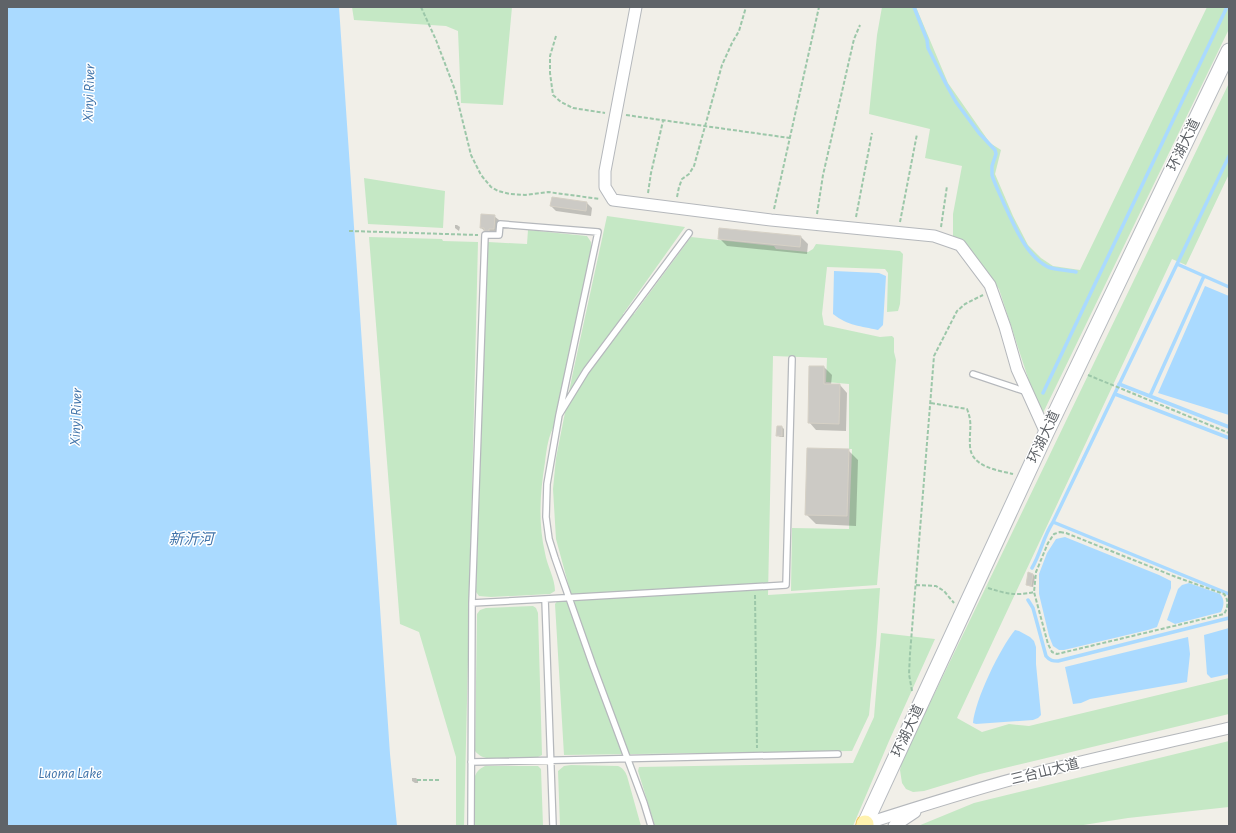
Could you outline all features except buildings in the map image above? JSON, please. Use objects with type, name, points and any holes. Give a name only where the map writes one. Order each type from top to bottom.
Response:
[{"type":"main road","name":"环湖大道","points":[[864,826],[1046,433],[1229,51]]},
{"type":"street","points":[[636,7],[604,170],[605,187],[613,200],[815,225],[934,236],[960,245],[990,285],[1005,327],[1016,369],[1046,433]]},
{"type":"street","name":"三台山大道","points":[[864,826],[976,789],[1229,728]]},
{"type":"street","points":[[894,826],[926,806]]},
{"type":"lane","points":[[471,826],[472,603],[485,235],[499,236],[500,224],[598,232],[559,416],[547,484],[546,517],[549,539],[569,598],[651,826]]},
{"type":"lane","points":[[559,416],[586,371],[689,233]]},
{"type":"lane","points":[[472,603],[786,585],[792,359]]},
{"type":"lane","points":[[973,374],[1028,392]]},
{"type":"lane","points":[[545,600],[553,826]]},
{"type":"lane","points":[[471,762],[838,754]]},
{"type":"path","points":[[421,7],[436,40],[455,90],[471,155],[481,175],[491,187],[498,191],[510,194],[525,195],[548,192],[613,200]]},
{"type":"path","points":[[675,208],[678,187],[682,179],[689,174],[694,166],[722,65],[739,31],[746,7]]},
{"type":"path","points":[[771,220],[819,7]]},
{"type":"path","points":[[815,225],[824,167],[854,39],[860,25]]},
{"type":"path","points":[[556,36],[550,56],[550,73],[553,95],[561,102],[573,108],[790,138]]},
{"type":"path","points":[[647,204],[651,173],[663,121]]},
{"type":"path","points":[[854,228],[872,133]]},
{"type":"path","points":[[898,233],[917,134]]},
{"type":"path","points":[[940,238],[947,186]]},
{"type":"path","points":[[349,231],[485,235]]},
{"type":"path","points":[[917,710],[912,694],[909,674],[934,356],[957,311],[965,304],[992,291]]},
{"type":"path","points":[[1076,370],[1229,434]]},
{"type":"path","points":[[930,403],[966,409],[971,418],[970,447],[973,457],[981,465],[1026,476]]},
{"type":"path","points":[[1066,532],[1176,577],[1224,594],[1228,603],[1227,610],[1224,614],[1056,654],[1052,652],[1048,644],[1034,592],[1036,572],[1048,542],[1054,534],[1066,532]]},
{"type":"path","points":[[976,584],[1010,594],[1020,595],[1034,592]]},
{"type":"path","points":[[916,585],[936,586],[944,591],[962,613]]},
{"type":"path","points":[[754,587],[757,756]]},
{"type":"path","points":[[417,780],[440,780]]},
{"type":"green space","points":[[352,7],[512,7],[503,105],[461,103],[458,31],[446,26],[354,20]]},
{"type":"green space","points":[[882,7],[916,7],[948,83],[990,143],[1001,150],[995,174],[1013,216],[1028,245],[1041,258],[1053,266],[1080,270],[1207,7],[1229,7],[1229,29],[1043,413],[1029,381],[999,289],[963,241],[953,237],[953,214],[962,166],[925,158],[930,129],[869,114],[877,35]]},
{"type":"green space","points":[[1229,83],[1229,174],[1186,265],[1172,259],[957,718],[982,732],[1009,724],[1029,726],[1229,678],[1229,714],[980,774],[924,791],[913,792],[906,789],[902,783],[900,770],[902,761]]},
{"type":"green space","points":[[364,178],[445,191],[443,228],[368,224]]},
{"type":"green space","points":[[607,216],[685,227],[623,314],[634,314],[691,237],[774,246],[776,249],[808,252],[813,249],[816,244],[900,251],[903,254],[900,304],[898,311],[887,312],[888,273],[885,269],[827,267],[822,314],[824,325],[880,337],[892,336],[894,338],[894,352],[896,360],[877,585],[791,591],[792,528],[849,529],[852,449],[849,449],[849,384],[826,382],[827,358],[773,356],[768,595],[880,588],[869,715],[852,751],[564,755],[555,604],[569,587],[556,539],[553,489],[556,458],[572,377]]},
{"type":"green space","points":[[528,230],[587,236],[591,242],[591,249],[555,424],[547,447],[542,485],[540,508],[541,530],[546,558],[554,581],[555,591],[550,594],[491,597],[479,596],[476,592],[488,242],[527,244]]},
{"type":"green space","points":[[369,237],[442,239],[443,241],[478,242],[464,826],[456,826],[456,757],[419,632],[400,624]]},
{"type":"green space","points":[[533,606],[536,608],[538,613],[542,755],[538,757],[489,759],[483,757],[475,751],[477,614],[480,610],[486,608]]},
{"type":"green space","points":[[881,633],[935,639],[853,826],[655,826],[638,771],[639,767],[853,763],[874,717]]},
{"type":"green space","points":[[1229,741],[1229,807],[1128,818],[1077,826],[918,826],[974,803]]},
{"type":"green space","points":[[485,766],[538,766],[541,769],[543,826],[474,826],[474,779],[478,771]]},
{"type":"green space","points":[[564,766],[618,766],[623,769],[627,776],[641,826],[560,826],[558,771]]},
{"type":"water","name":"新沂河","points":[[7,7],[339,7],[390,754],[397,826],[7,826]]},
{"type":"water","points":[[834,271],[879,273],[886,276],[883,325],[878,330],[849,323],[833,314]]},
{"type":"water","points":[[1205,286],[1229,296],[1229,415],[1158,393]]},
{"type":"water","points":[[1065,537],[1171,581],[1171,588],[1157,627],[1064,650],[1059,650],[1053,646],[1049,636],[1039,594],[1039,574],[1047,553],[1056,539]]},
{"type":"water","points":[[1189,583],[1220,594],[1223,600],[1221,612],[1175,624],[1167,620],[1178,589],[1182,585]]},
{"type":"water","points":[[1229,628],[1229,674],[1211,678],[1207,674],[1204,635]]},
{"type":"water","points":[[1015,630],[1030,637],[1034,641],[1036,647],[1036,664],[1041,715],[1033,720],[973,723],[978,701],[983,688],[1002,649]]},
{"type":"water","points":[[1188,637],[1190,654],[1187,682],[1090,699],[1081,703],[1073,704],[1065,667]]},
{"type":"waterway","points":[[914,7],[927,40],[928,48],[956,102],[979,133],[995,150],[996,154],[992,166],[992,175],[1004,204],[1027,248],[1040,262],[1048,267],[1076,272]]},
{"type":"waterway","points":[[1043,393],[1227,7]]},
{"type":"waterway","points":[[1032,568],[1047,533],[1229,156]]},
{"type":"waterway","points":[[1177,264],[1229,287]]},
{"type":"waterway","points":[[1150,396],[1204,276]]},
{"type":"waterway","points":[[1119,384],[1229,427]]},
{"type":"waterway","points":[[1115,394],[1229,438]]},
{"type":"waterway","points":[[1053,522],[1229,594]]},
{"type":"waterway","points":[[1028,600],[1033,608],[1046,656],[1050,660],[1055,661],[1229,618]]},
{"type":"water label","name":"Xinyi River","points":[[89,93]]},
{"type":"water label","name":"Xinyi River","points":[[76,417]]},
{"type":"water label","name":"Luoma Lake","points":[[70,773]]}]
